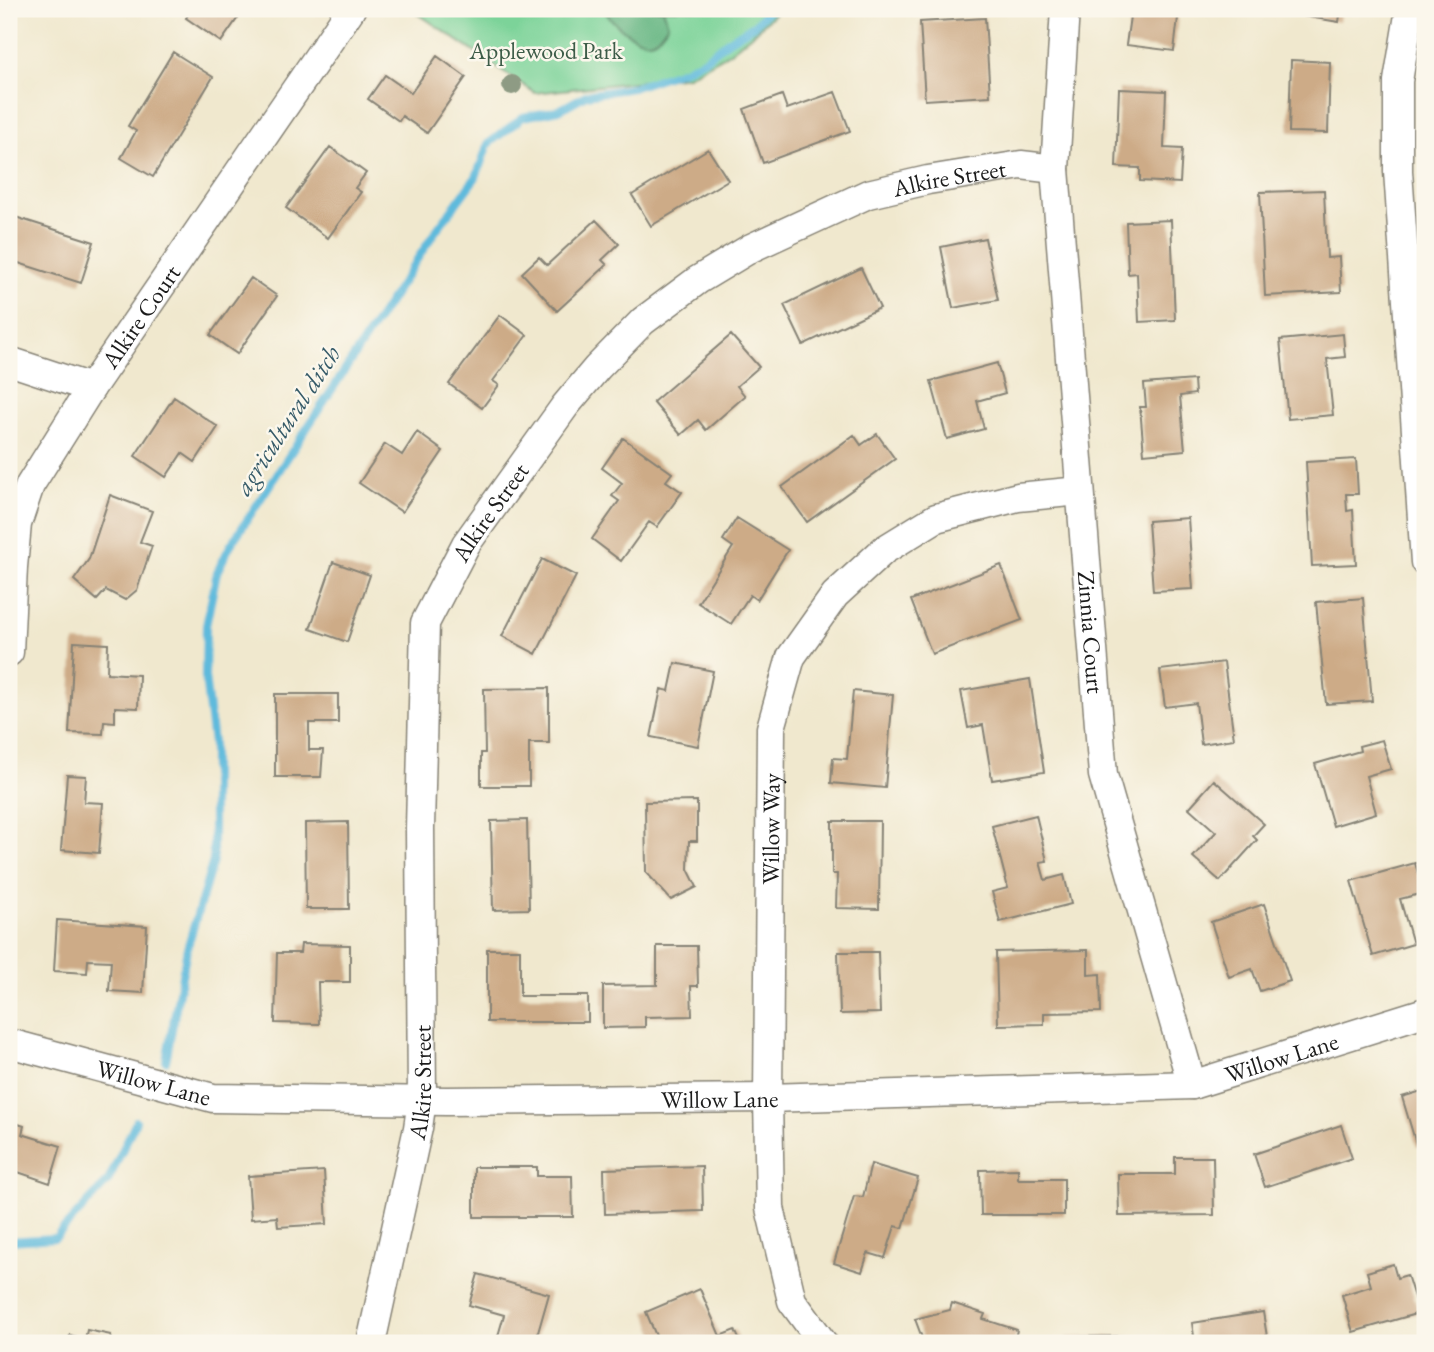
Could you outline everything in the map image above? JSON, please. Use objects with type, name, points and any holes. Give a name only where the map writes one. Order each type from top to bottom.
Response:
[{"type":"street","name":"Alkire Court","points":[[9,652],[17,524],[30,485],[91,388],[351,9]]},
{"type":"street","points":[[1055,169],[1065,9]]},
{"type":"street","points":[[1410,9],[1398,81],[1398,171],[1425,562]]},
{"type":"street","name":"Alkire Street","points":[[371,1343],[422,1100],[420,828],[425,622],[466,544],[565,406],[597,368],[643,321],[698,280],[751,248],[868,194],[928,180],[1021,165],[1055,169]]},
{"type":"street","name":"Zinnia Court","points":[[1055,169],[1103,775],[1192,1085]]},
{"type":"street","points":[[9,361],[91,388]]},
{"type":"street","name":"Willow Way","points":[[823,1343],[792,1301],[770,1208],[768,1098],[771,728],[791,657],[835,594],[884,550],[936,517],[1018,497],[1080,491]]},
{"type":"street","name":"Willow Lane","points":[[9,1043],[213,1098],[768,1098],[1192,1085],[1425,1012]]},
{"type":"green space","name":"Applewood Park","points":[[411,9],[779,9],[729,53],[688,76],[535,93]]},
{"type":"green space","points":[[603,9],[663,9],[668,24],[655,39],[647,41],[632,36],[618,26]]},
{"type":"building","points":[[192,9],[244,9],[221,42],[186,18]]},
{"type":"building","points":[[1131,9],[1179,9],[1174,51],[1126,45]]},
{"type":"building","points":[[1286,9],[1341,9],[1339,22],[1285,13]]},
{"type":"building","points":[[985,18],[990,96],[925,100],[920,22]]},
{"type":"building","points":[[173,52],[213,77],[153,177],[121,158],[136,131],[128,126]]},
{"type":"building","points":[[437,56],[466,77],[427,133],[402,116],[399,121],[368,99],[385,75],[411,93]]},
{"type":"building","points":[[1291,60],[1330,62],[1328,133],[1289,132]]},
{"type":"building","points":[[1119,89],[1166,91],[1164,148],[1182,149],[1180,183],[1140,181],[1140,168],[1116,167]]},
{"type":"building","points":[[835,92],[850,131],[763,163],[744,109],[782,95],[787,109]]},
{"type":"building","points":[[330,147],[366,173],[355,188],[361,192],[328,238],[286,208]]},
{"type":"building","points":[[708,149],[728,180],[651,226],[632,195]]},
{"type":"building","points":[[1324,190],[1327,258],[1339,257],[1341,292],[1265,296],[1260,192]]},
{"type":"building","points":[[12,216],[94,242],[81,283],[9,260],[9,229]]},
{"type":"building","points":[[596,220],[619,244],[602,260],[607,265],[557,311],[522,273],[539,257],[547,265]]},
{"type":"building","points":[[1171,220],[1175,320],[1139,322],[1137,273],[1128,274],[1126,222]]},
{"type":"building","points":[[985,238],[998,300],[953,308],[941,247]]},
{"type":"building","points":[[861,268],[880,308],[803,345],[784,305]]},
{"type":"building","points":[[251,278],[277,296],[237,354],[210,335]]},
{"type":"building","points":[[500,315],[527,335],[493,381],[499,385],[482,408],[449,384]]},
{"type":"building","points":[[1343,334],[1345,357],[1327,359],[1333,415],[1288,419],[1280,340]]},
{"type":"building","points":[[731,335],[759,367],[737,386],[745,396],[706,430],[698,420],[681,435],[653,402]]},
{"type":"building","points":[[997,363],[1005,393],[977,401],[984,429],[947,439],[931,381]]},
{"type":"building","points":[[1194,380],[1195,394],[1180,396],[1185,450],[1144,454],[1140,407],[1146,407],[1144,384]]},
{"type":"building","points":[[174,397],[218,427],[195,462],[182,453],[166,477],[135,456]]},
{"type":"building","points":[[417,432],[443,451],[402,512],[359,483],[385,444],[402,455]]},
{"type":"building","points":[[877,434],[895,459],[807,522],[782,487],[854,435],[861,445]]},
{"type":"building","points":[[623,438],[672,473],[666,481],[682,492],[657,527],[649,522],[621,561],[592,539],[619,501],[612,496],[622,483],[602,468]]},
{"type":"building","points":[[1356,459],[1358,494],[1346,494],[1347,511],[1353,510],[1356,564],[1312,566],[1306,462]]},
{"type":"building","points":[[110,495],[152,511],[140,542],[152,546],[137,590],[125,600],[106,590],[97,600],[74,580],[89,559]]},
{"type":"building","points":[[737,518],[788,550],[757,600],[750,595],[731,624],[698,603],[733,547],[723,540]]},
{"type":"building","points":[[1188,518],[1193,589],[1153,591],[1148,521]]},
{"type":"building","points":[[542,559],[576,576],[536,654],[502,636]]},
{"type":"building","points":[[333,562],[370,575],[347,642],[310,629]]},
{"type":"building","points":[[1001,565],[1022,620],[932,654],[911,600]]},
{"type":"building","points":[[1363,598],[1372,701],[1326,704],[1316,602]]},
{"type":"building","points":[[74,642],[108,644],[107,673],[139,675],[138,708],[115,707],[115,722],[104,721],[103,734],[69,733]]},
{"type":"building","points":[[1224,662],[1234,739],[1201,744],[1196,703],[1165,707],[1160,670]]},
{"type":"building","points":[[675,663],[713,671],[698,746],[651,737],[661,689],[669,691]]},
{"type":"building","points":[[1030,679],[1044,772],[992,780],[983,725],[968,728],[961,691]]},
{"type":"building","points":[[549,688],[549,743],[529,743],[529,786],[481,786],[481,753],[485,753],[484,689]]},
{"type":"building","points":[[853,691],[893,695],[885,788],[831,783],[833,758],[847,759]]},
{"type":"building","points":[[275,694],[338,694],[338,723],[309,723],[309,750],[323,750],[321,777],[275,777]]},
{"type":"building","points":[[1382,740],[1391,769],[1366,776],[1376,813],[1333,826],[1315,764],[1360,751],[1359,746]]},
{"type":"building","points":[[67,775],[86,776],[84,802],[103,803],[99,853],[61,850]]},
{"type":"building","points":[[1214,780],[1264,824],[1253,836],[1257,840],[1220,881],[1193,857],[1216,832],[1189,808]]},
{"type":"building","points":[[697,801],[697,841],[689,841],[688,869],[697,887],[671,900],[646,872],[645,802]]},
{"type":"building","points":[[1036,815],[1047,861],[1040,862],[1045,880],[1064,875],[1071,904],[1000,922],[992,892],[1008,888],[992,826]]},
{"type":"building","points":[[527,820],[529,909],[493,910],[491,821]]},
{"type":"building","points":[[832,821],[880,821],[879,909],[836,908],[837,874],[832,874]]},
{"type":"building","points":[[348,822],[349,909],[306,909],[305,823]]},
{"type":"building","points":[[1415,863],[1424,893],[1400,899],[1413,944],[1373,956],[1351,881]]},
{"type":"building","points":[[1264,904],[1290,981],[1260,991],[1252,969],[1229,977],[1211,922]]},
{"type":"building","points":[[57,920],[147,926],[143,993],[109,991],[111,961],[88,960],[87,973],[54,971]]},
{"type":"building","points":[[301,944],[350,945],[350,982],[318,982],[319,1024],[275,1023],[277,953],[300,953]]},
{"type":"building","points":[[657,946],[697,946],[698,986],[691,986],[692,1016],[645,1017],[645,1027],[603,1028],[603,986],[657,985]]},
{"type":"building","points":[[487,949],[520,949],[520,996],[588,996],[588,1022],[487,1022]]},
{"type":"building","points":[[1088,950],[1088,975],[1100,974],[1101,1012],[1044,1013],[1044,1024],[998,1025],[996,952]]},
{"type":"building","points":[[838,952],[878,952],[880,1013],[840,1014]]},
{"type":"building","points":[[1425,1090],[1425,1144],[1417,1147],[1402,1097]]},
{"type":"building","points":[[9,1121],[24,1126],[22,1134],[61,1146],[50,1183],[9,1169]]},
{"type":"building","points":[[1341,1125],[1352,1158],[1265,1187],[1254,1154]]},
{"type":"building","points":[[1175,1157],[1213,1157],[1214,1215],[1119,1216],[1118,1174],[1175,1174]]},
{"type":"building","points":[[871,1164],[918,1178],[903,1228],[895,1226],[885,1258],[868,1253],[862,1272],[834,1263],[854,1196],[863,1197]]},
{"type":"building","points":[[702,1166],[703,1211],[605,1214],[604,1169]]},
{"type":"building","points":[[474,1167],[537,1167],[537,1176],[572,1176],[573,1217],[474,1217]]},
{"type":"building","points":[[1018,1169],[1018,1179],[1064,1179],[1064,1215],[981,1215],[980,1170]]},
{"type":"building","points":[[324,1171],[327,1224],[278,1227],[277,1217],[251,1219],[248,1176]]},
{"type":"building","points":[[1393,1264],[1397,1278],[1407,1275],[1419,1313],[1353,1332],[1342,1295],[1371,1286],[1367,1272]]},
{"type":"building","points":[[478,1274],[549,1294],[535,1343],[496,1343],[504,1315],[469,1305]]},
{"type":"building","points":[[700,1289],[720,1336],[735,1330],[741,1343],[681,1343],[678,1335],[659,1343],[646,1312]]},
{"type":"building","points":[[952,1303],[985,1314],[983,1319],[1017,1330],[1014,1343],[924,1343],[915,1319],[950,1310]]},
{"type":"building","points":[[1263,1312],[1268,1343],[1195,1343],[1192,1323]]},
{"type":"building","points":[[87,1330],[111,1335],[109,1343],[68,1343],[70,1335],[85,1339]]},
{"type":"building","points":[[1136,1336],[1136,1343],[1067,1343],[1067,1337]]},
{"type":"waterway","name":"agricultural ditch","points":[[166,1061],[187,949],[213,861],[213,743],[205,677],[206,626],[217,572],[230,546],[435,232],[476,177],[488,144],[523,117],[559,110],[586,95],[632,88],[684,70],[705,59],[754,25],[770,9]]},
{"type":"waterway","name":"agricultural ditch","points":[[9,1241],[55,1238],[108,1181],[136,1121]]}]
